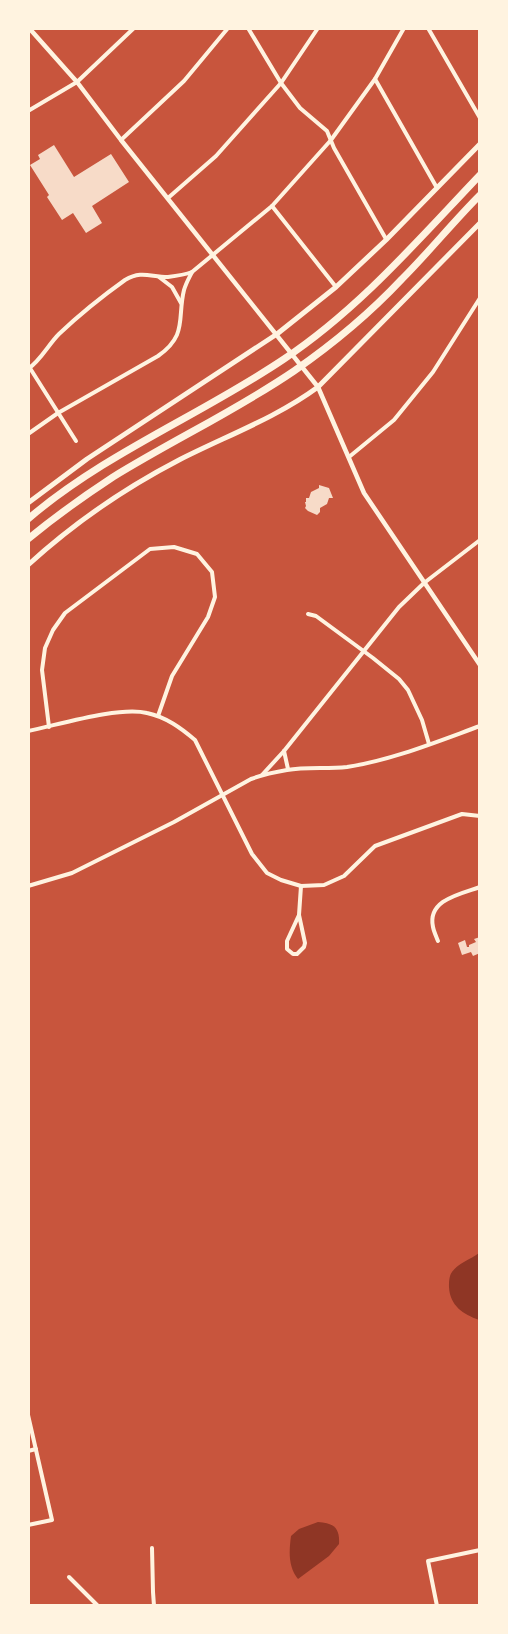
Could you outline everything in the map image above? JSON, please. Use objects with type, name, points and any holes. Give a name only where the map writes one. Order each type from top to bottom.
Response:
[{"type":"highway","points":[[28,519],[100,467],[248,383],[322,331],[389,272],[480,175]]},
{"type":"highway","points":[[28,539],[78,500],[115,476],[252,398],[332,343],[401,281],[480,196]]},
{"type":"main road","points":[[28,503],[87,459],[277,334],[336,287],[386,240],[480,144]]},
{"type":"main road","points":[[28,565],[63,535],[118,495],[179,460],[296,402],[318,387],[480,223]]},
{"type":"street","points":[[29,28],[77,82],[318,387],[364,493],[480,664]]},
{"type":"street","points":[[28,111],[77,82],[134,28]]},
{"type":"street","points":[[121,140],[184,81],[228,28]]},
{"type":"street","points":[[248,28],[281,83],[300,108],[327,131],[386,240]]},
{"type":"street","points":[[168,198],[216,156],[281,83],[318,28]]},
{"type":"street","points":[[28,434],[58,413],[163,352],[174,340],[179,329],[185,286],[192,272],[272,206],[332,140],[375,79],[404,28]]},
{"type":"street","points":[[428,28],[480,118]]},
{"type":"street","points":[[375,79],[437,188]]},
{"type":"street","points":[[272,206],[336,287]]},
{"type":"street","points":[[76,441],[29,367],[38,361],[59,334],[125,280],[142,274],[176,276],[192,272]]},
{"type":"street","points":[[158,276],[172,287],[182,303]]},
{"type":"street","points":[[349,457],[394,420],[434,372],[480,298]]},
{"type":"street","points":[[262,775],[284,751],[390,617],[424,583],[480,540]]},
{"type":"street","points":[[49,727],[42,670],[45,648],[53,630],[65,613],[150,549],[174,547],[197,554],[212,572],[215,597],[208,617],[172,676],[158,716]]},
{"type":"street","points":[[308,614],[316,616],[399,679],[408,690],[422,720],[429,744]]},
{"type":"street","points":[[28,731],[130,711],[146,712],[179,727],[195,740],[260,866],[267,873],[281,880],[301,886],[324,885],[344,876],[375,846],[462,814],[480,816]]},
{"type":"street","points":[[28,886],[72,873],[262,775],[288,769],[347,766],[386,758],[480,726]]},
{"type":"street","points":[[284,751],[288,769]]},
{"type":"street","points":[[299,915],[287,941],[287,949],[293,954],[297,954],[305,943],[299,915],[301,886]]},
{"type":"street","points":[[438,941],[432,916],[436,907],[445,899],[480,887]]},
{"type":"street","points":[[28,1415],[52,1520],[28,1525]]},
{"type":"street","points":[[28,1451],[36,1449]]},
{"type":"street","points":[[152,1548],[154,1605]]},
{"type":"street","points":[[437,1605],[428,1561],[480,1550]]},
{"type":"street","points":[[69,1576],[98,1605]]},
{"type":"shaded area","points":[[479,1253],[479,1320],[458,1308],[450,1294],[449,1281],[454,1269]]},
{"type":"shaded area","points":[[318,1522],[328,1523],[337,1530],[339,1544],[329,1556],[298,1579],[291,1564],[291,1536],[299,1529]]},
{"type":"building","points":[[54,145],[74,177],[111,154],[129,182],[92,206],[102,223],[86,233],[73,213],[62,220],[30,165],[40,159],[38,155]]},
{"type":"building","points":[[319,485],[329,488],[333,498],[329,498],[327,504],[320,508],[317,515],[305,508],[305,502],[311,492],[319,488]]},
{"type":"building","points":[[480,937],[480,953],[473,956],[471,952],[462,955],[458,943],[465,940],[469,947],[476,942],[474,939]]}]
